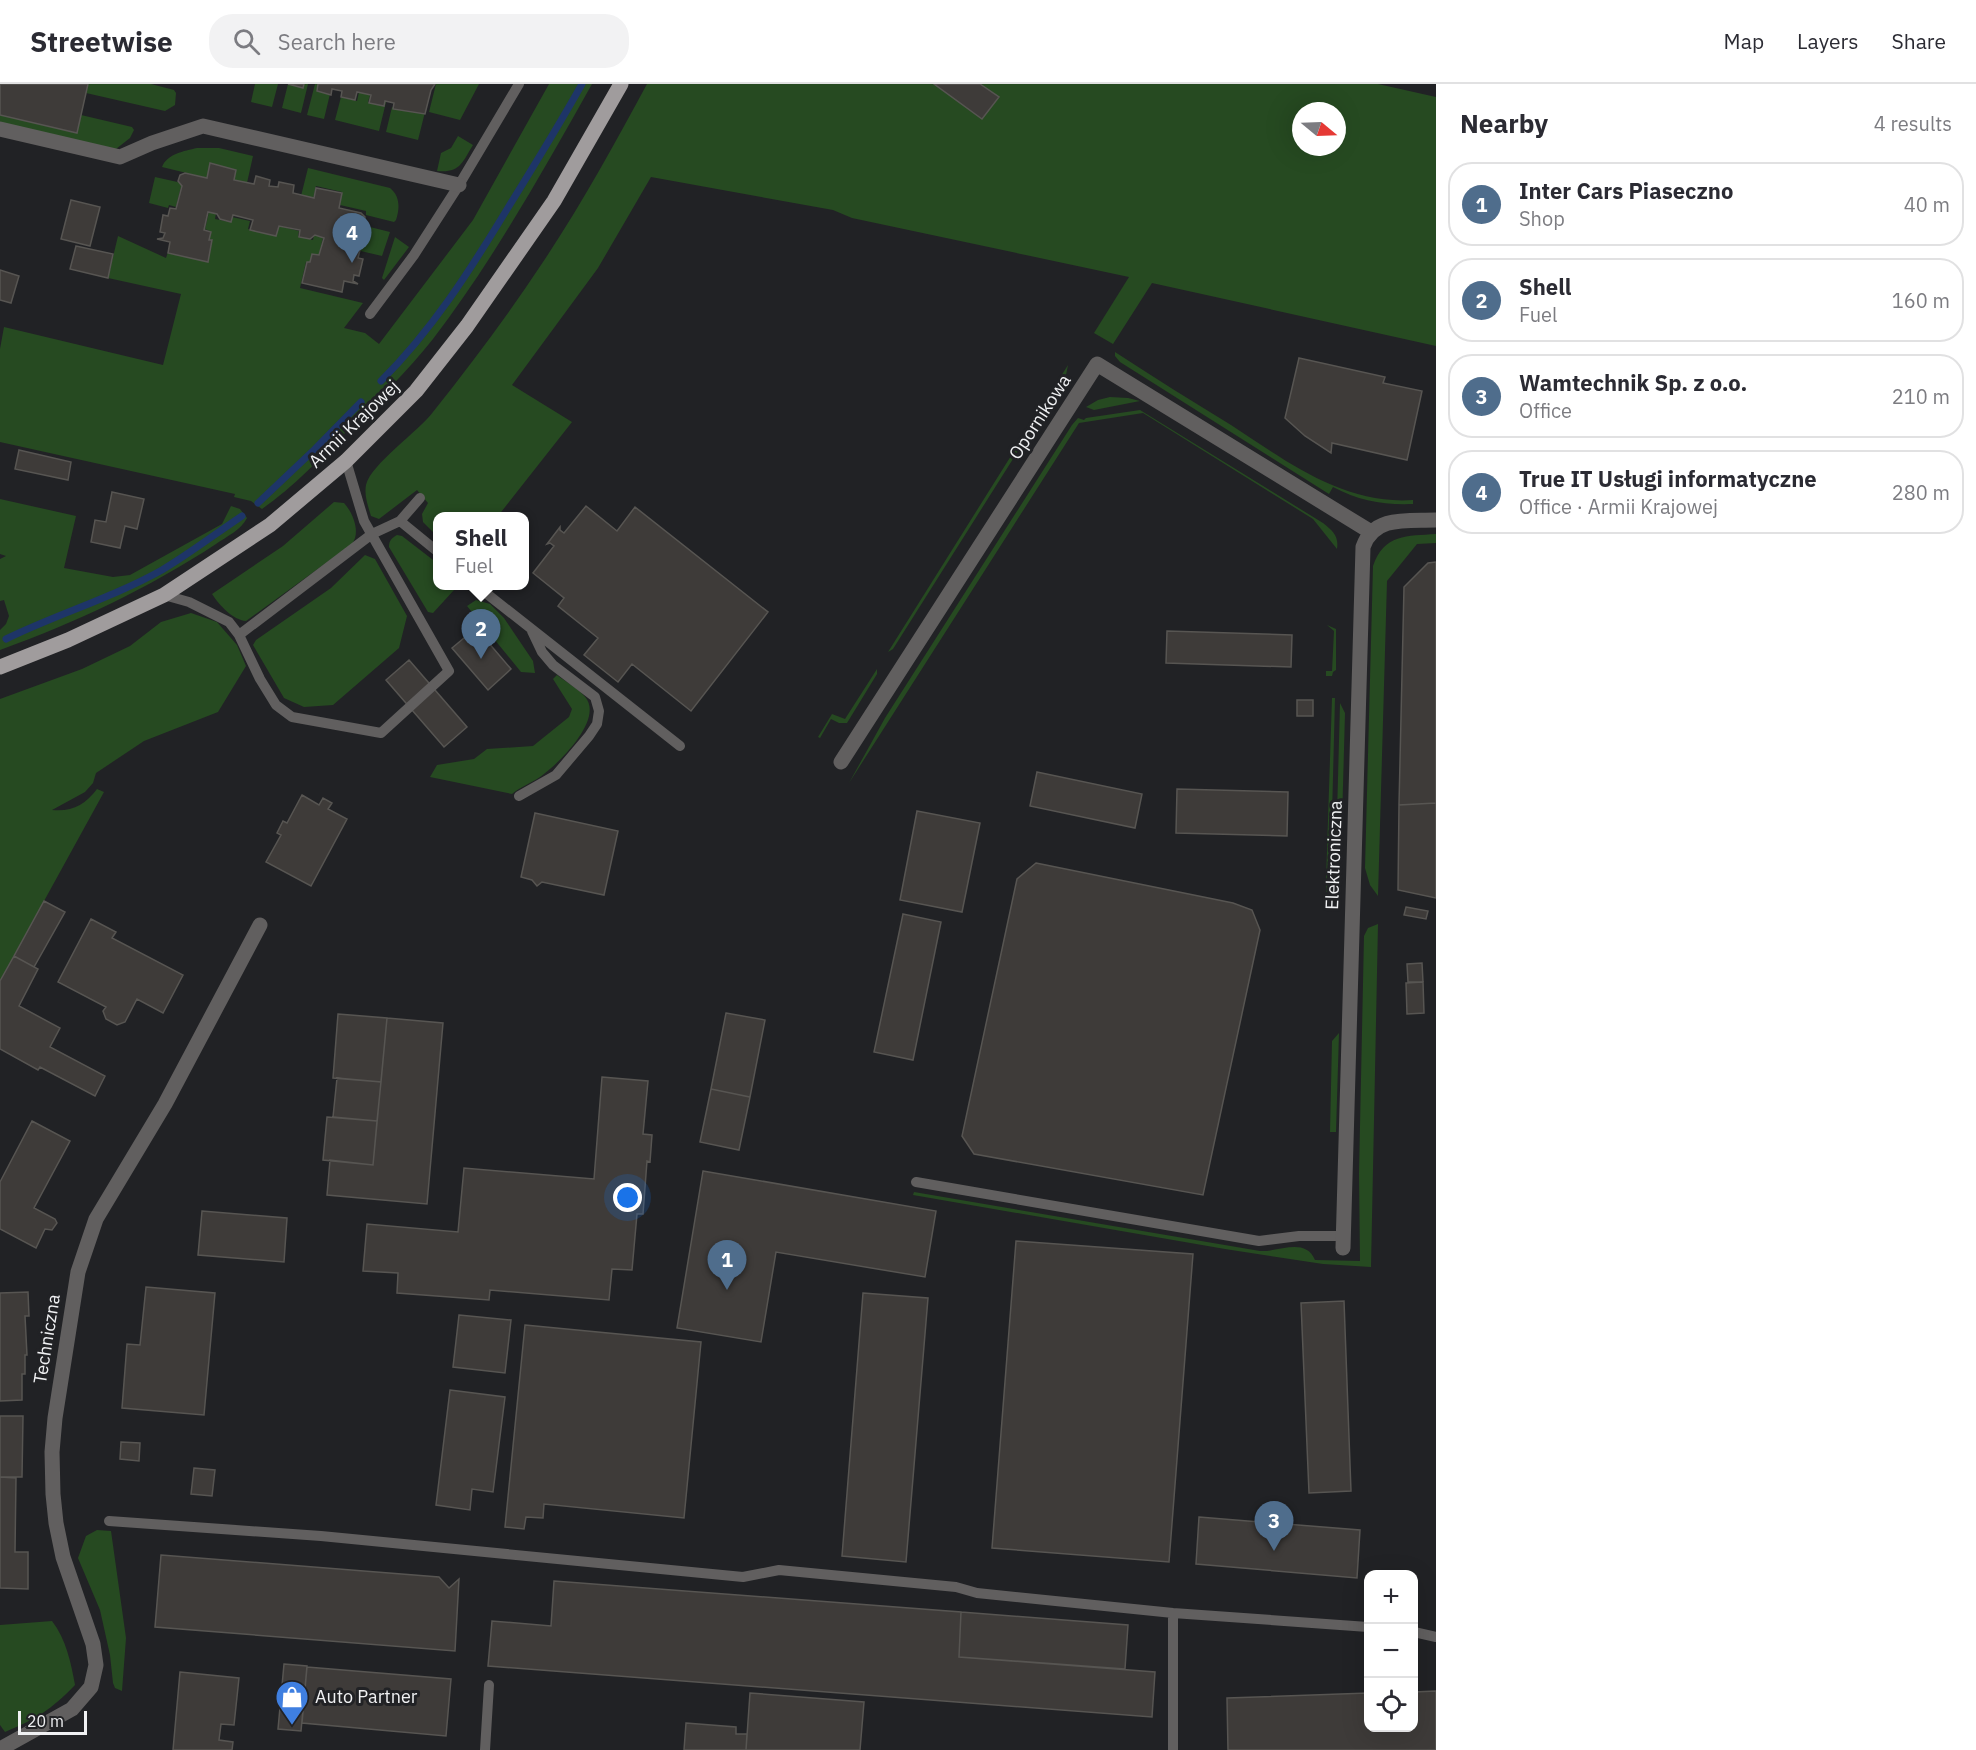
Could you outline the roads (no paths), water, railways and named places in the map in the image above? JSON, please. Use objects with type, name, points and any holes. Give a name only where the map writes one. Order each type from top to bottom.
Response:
[{"type":"main road","name":"Armii Krajowej","points":[[0,667],[68,640],[164,595],[270,525],[346,461],[416,392],[474,317],[554,201],[621,84]]},
{"type":"street","points":[[0,129],[120,157],[152,143],[203,126],[459,185]]},
{"type":"street","name":"Opornikowa","points":[[842,762],[1097,364],[1371,532]]},
{"type":"street","points":[[1371,532],[1390,522],[1436,520]]},
{"type":"street","name":"Elektroniczna","points":[[1343,1242],[1362,580],[1364,547],[1371,532]]},
{"type":"street","name":"Techniczna","points":[[0,1749],[72,1709],[91,1687],[96,1665],[93,1644],[63,1557],[53,1494],[52,1452],[55,1418],[78,1272],[96,1219],[165,1104],[260,925]]},
{"type":"lane","points":[[370,314],[414,255],[519,84]]},
{"type":"lane","points":[[164,595],[189,602],[229,622],[239,635],[260,679],[276,705],[292,717],[381,733],[449,671],[363,521],[346,461]]},
{"type":"lane","points":[[239,635],[372,534],[400,521],[420,498]]},
{"type":"lane","points":[[400,521],[433,548]]},
{"type":"lane","points":[[483,590],[680,746]]},
{"type":"lane","points":[[519,796],[556,775],[589,736],[597,724],[599,711],[595,697],[553,665],[542,652],[531,628]]},
{"type":"lane","points":[[916,1182],[1260,1241],[1299,1236],[1343,1242]]},
{"type":"lane","points":[[109,1521],[321,1536],[743,1577],[779,1570],[956,1587],[976,1593],[1173,1613],[1364,1627]]},
{"type":"lane","points":[[1173,1613],[1173,1750]]},
{"type":"lane","points":[[1418,1633],[1436,1637]]},
{"type":"lane","points":[[485,1750],[489,1685]]},
{"type":"waterway","points":[[381,381],[417,342],[464,278],[582,84]]},
{"type":"waterway","points":[[258,503],[361,402]]},
{"type":"waterway","points":[[6,639],[143,580],[172,564],[242,516]]},
{"type":"place","name":"True IT Usługi informatyczne","points":[[352,263]]},
{"type":"place","name":"Shell","points":[[481,659]]},
{"type":"place","name":"Inter Cars Piaseczno","points":[[727,1290]]},
{"type":"place","name":"Wamtechnik Sp. z o.o.","points":[[1274,1551]]},
{"type":"place","name":"Auto Partner","points":[[292,1726]]}]
